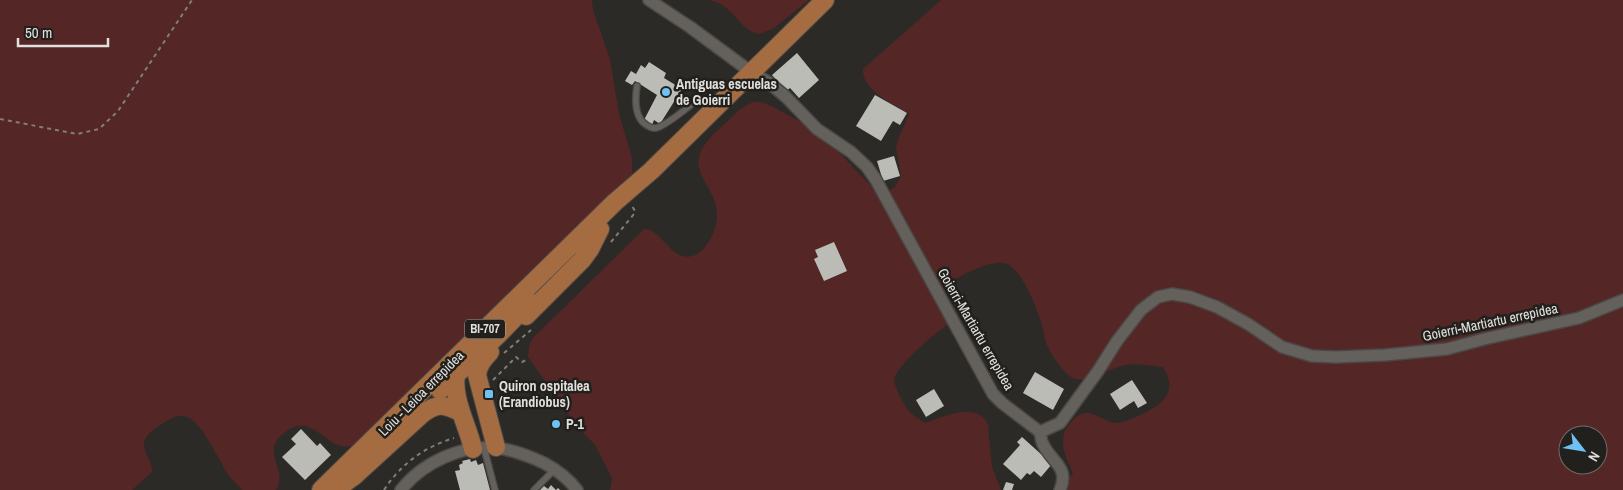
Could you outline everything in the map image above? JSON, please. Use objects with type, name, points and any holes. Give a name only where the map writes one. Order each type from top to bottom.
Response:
[{"type":"main road","name":"Loiu - Leioa errepidea","points":[[321,490],[615,202],[651,171],[825,0]]},
{"type":"main road","name":"Loiu - Leioa errepidea","points":[[331,490],[388,434],[455,376],[499,334],[627,201],[651,171]]},
{"type":"main road","points":[[484,448],[489,419],[477,375],[478,368],[482,361],[582,260],[600,229]]},
{"type":"main road","points":[[461,424],[456,394],[455,376],[457,367],[520,304],[541,276]]},
{"type":"main road","points":[[335,490],[353,477],[432,407],[447,406],[484,448]]},
{"type":"main road","points":[[461,424],[477,429],[482,427],[489,419]]},
{"type":"street","name":"Goierri-Martiartu errepidea","points":[[649,0],[768,82],[786,97],[817,129],[851,152],[867,167],[876,180],[993,394],[1040,432],[1060,423],[1094,378],[1117,341],[1141,310],[1158,296],[1172,294],[1190,297],[1217,307],[1282,346],[1312,356],[1336,357],[1385,355],[1447,349],[1578,318],[1623,300]]},
{"type":"street","points":[[1040,432],[1042,444],[1062,471],[1064,482],[1060,490]]},
{"type":"street","points":[[401,490],[418,472],[441,459],[484,448],[527,455],[564,476],[577,490]]},
{"type":"lane","points":[[637,86],[635,98],[640,118],[650,127],[658,127],[698,99],[703,98],[715,109]]},
{"type":"lane","points":[[484,448],[495,490]]},
{"type":"lane","points":[[534,490],[554,470]]},
{"type":"path","points":[[0,119],[77,134],[99,129],[118,111],[192,0]]},
{"type":"path","points":[[491,383],[516,357],[522,362],[528,359]]},
{"type":"path","points":[[384,490],[411,459],[461,424]]},
{"type":"shaded area","points":[[0,0],[592,0],[593,10],[610,59],[619,114],[632,158],[632,175],[361,441],[353,445],[338,445],[310,428],[302,426],[286,431],[277,441],[274,449],[280,475],[276,490],[242,490],[229,476],[203,432],[190,418],[180,416],[172,418],[159,426],[147,437],[144,447],[152,472],[132,490],[0,490]]},
{"type":"shaded area","points":[[709,0],[809,0],[774,28],[759,34],[746,28],[725,7]]},
{"type":"shaded area","points":[[941,0],[1623,0],[1623,490],[1061,490],[1073,473],[1063,446],[1064,434],[1072,421],[1084,413],[1093,414],[1110,422],[1118,423],[1143,414],[1163,401],[1169,390],[1167,375],[1163,367],[1134,364],[1125,365],[1090,378],[1077,379],[1071,377],[1061,368],[1050,350],[1036,308],[1022,279],[1011,266],[997,263],[972,270],[949,284],[945,297],[951,322],[928,340],[902,365],[894,383],[907,409],[925,423],[959,412],[976,413],[983,417],[988,425],[992,467],[1001,490],[610,490],[612,478],[595,445],[577,426],[528,357],[532,339],[644,229],[656,234],[680,255],[687,257],[698,254],[703,250],[712,236],[717,211],[701,175],[699,157],[712,137],[738,112],[751,103],[761,102],[767,104],[810,128],[833,147],[875,189],[886,192],[895,187],[901,176],[896,148],[909,114],[880,96],[864,77],[863,69]]},
{"type":"building","points":[[797,53],[819,80],[799,98],[790,88],[786,91],[772,75]]},
{"type":"building","name":"Antiguas escuelas de Goierri","points":[[649,62],[666,73],[664,78],[682,89],[660,124],[654,120],[652,125],[644,120],[657,95],[635,81],[632,85],[625,81],[631,71],[636,74],[641,65],[645,68]]},
{"type":"building","points":[[875,95],[907,113],[900,125],[893,121],[881,141],[856,126]]},
{"type":"building","points":[[894,156],[900,176],[883,181],[877,161]]},
{"type":"building","points":[[834,242],[847,271],[824,281],[814,259],[818,257],[815,250]]},
{"type":"building","points":[[1035,372],[1064,389],[1053,410],[1023,393]]},
{"type":"building","points":[[1132,380],[1147,403],[1138,408],[1134,401],[1120,410],[1110,394]]},
{"type":"building","points":[[934,389],[944,406],[926,417],[916,400]]},
{"type":"building","points":[[301,429],[317,446],[320,443],[331,455],[305,480],[282,457],[296,444],[291,439]]},
{"type":"building","points":[[1022,437],[1052,464],[1041,477],[1034,471],[1030,475],[1027,473],[1021,480],[1003,464],[1020,445],[1017,442]]},
{"type":"building","points":[[470,459],[471,462],[476,460],[478,465],[483,463],[490,490],[460,490],[455,471],[460,470],[459,465],[463,463],[462,461]]},
{"type":"building","points":[[1006,482],[1014,484],[1012,490],[1003,490]]},
{"type":"building","points":[[551,485],[556,490],[540,490],[544,486],[548,489]]},
{"type":"place","name":"Antiguas escuelas de Goierri","points":[[666,92]]},
{"type":"place","name":"Quiron ospitalea (Erandiobus)","points":[[489,394]]},
{"type":"place","name":"P-1","points":[[556,424]]}]
